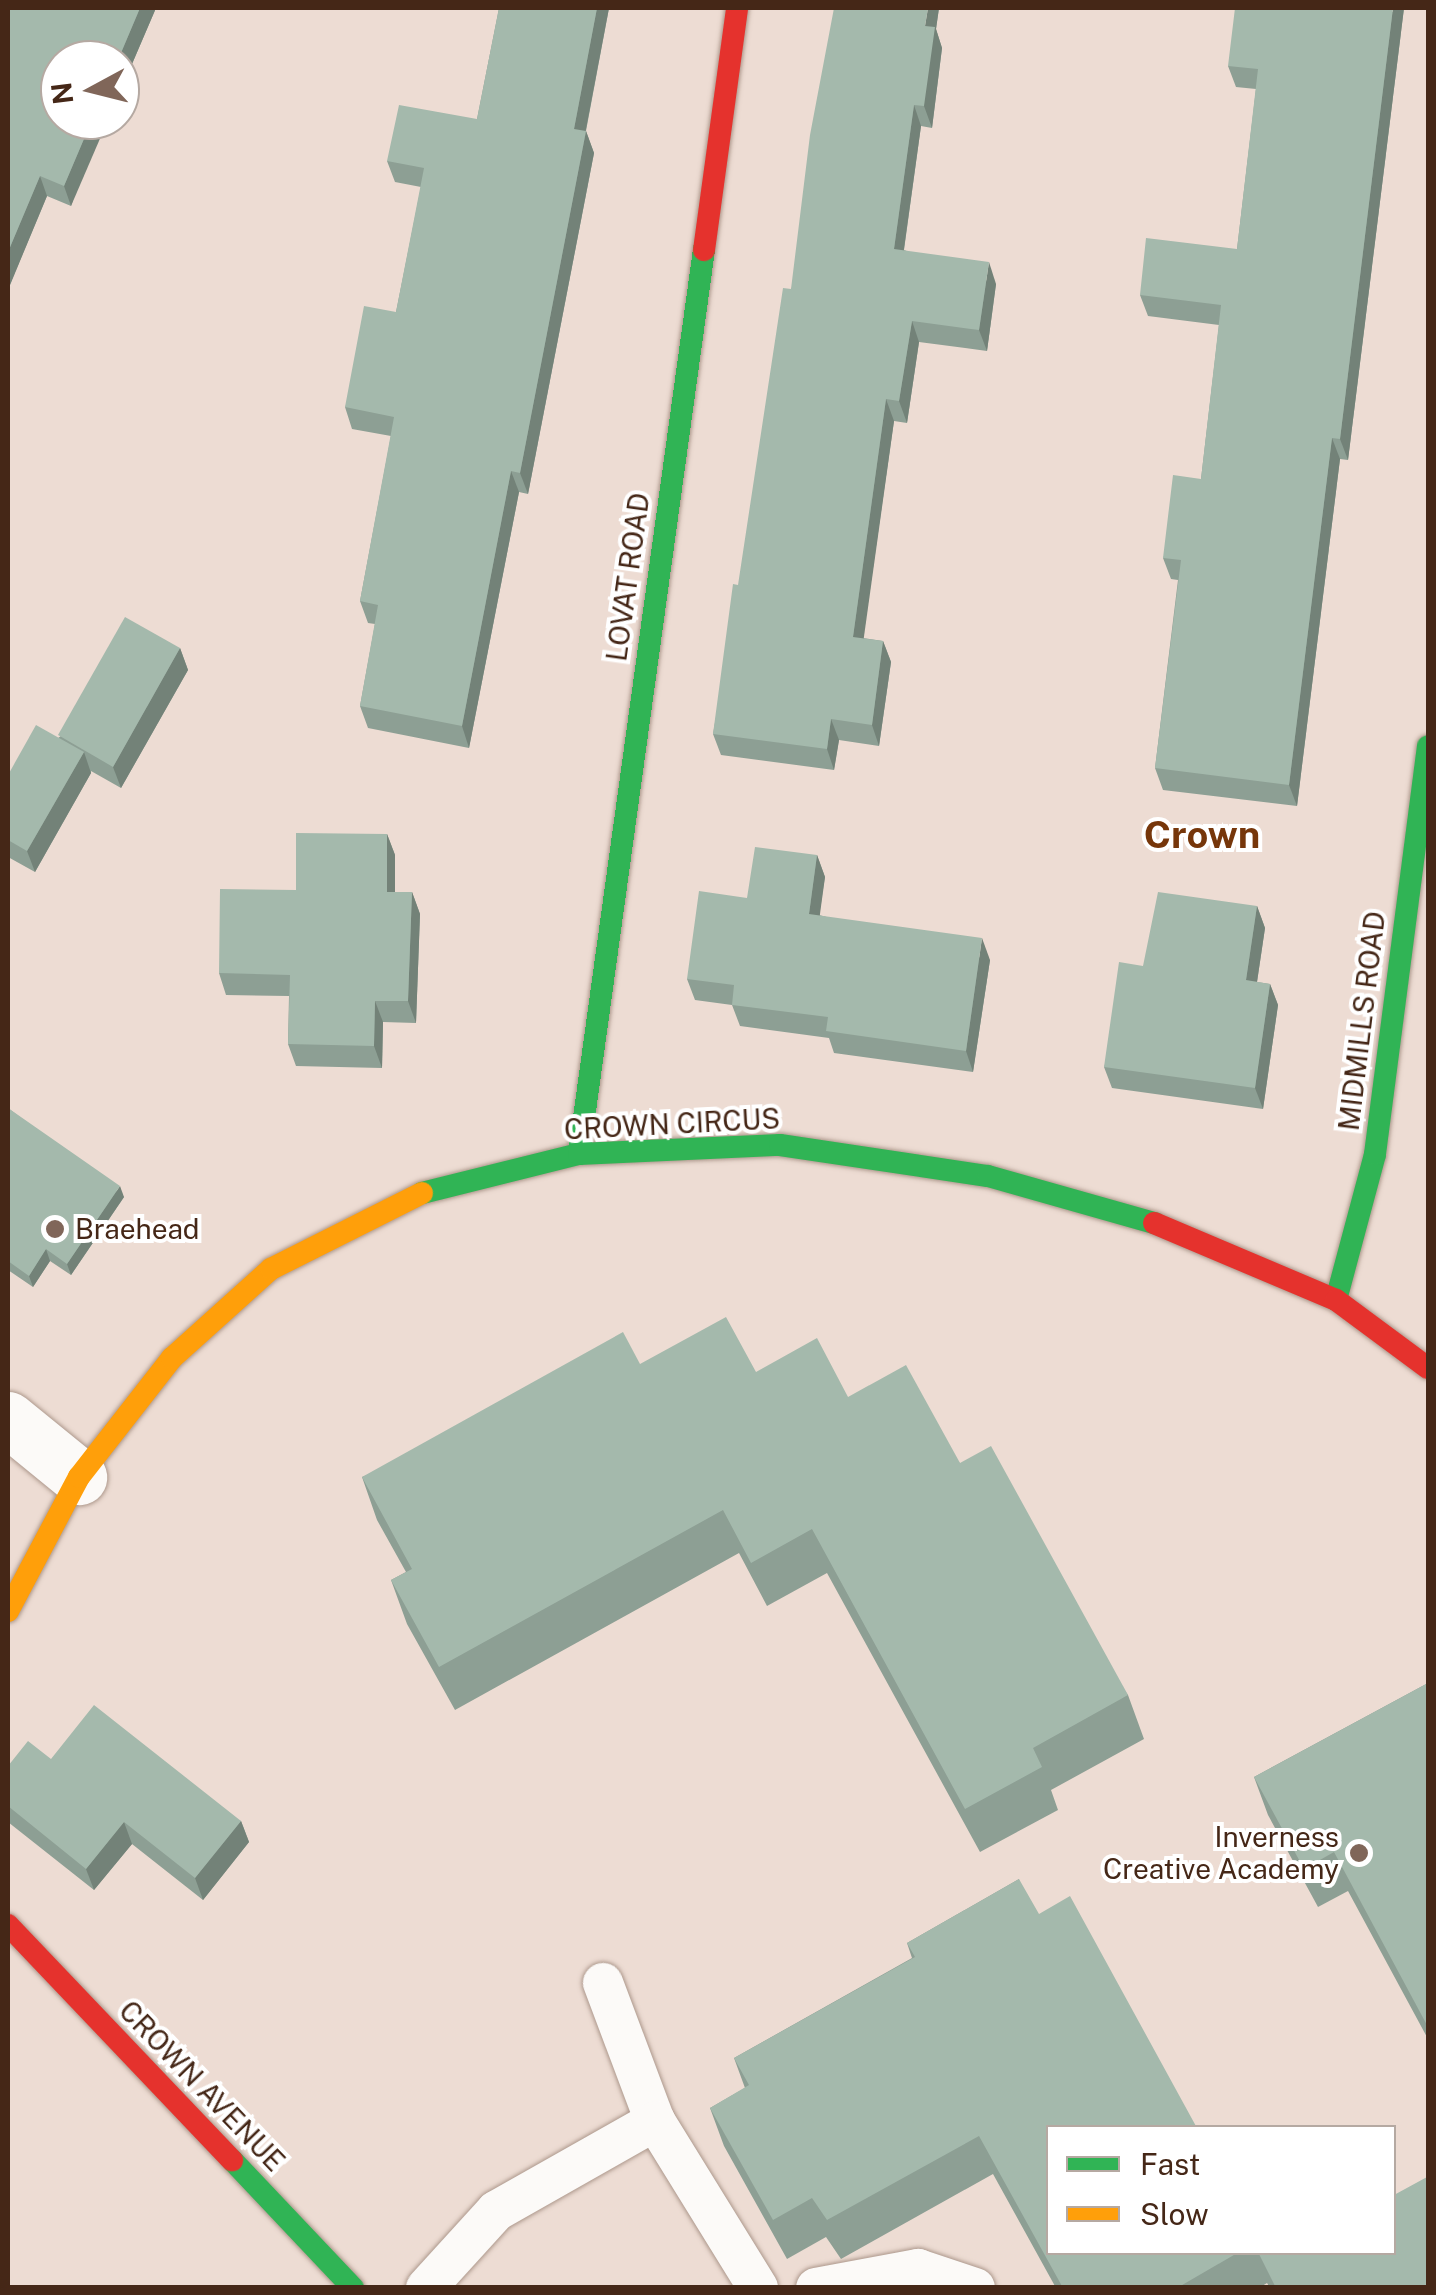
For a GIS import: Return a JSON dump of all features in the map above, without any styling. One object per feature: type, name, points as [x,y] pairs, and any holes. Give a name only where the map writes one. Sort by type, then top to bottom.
[{"type":"street","name":"LOVAT ROAD","points":[[580,1154],[737,8]]},
{"type":"street","name":"MIDMILLS ROAD","points":[[1336,1300],[1376,1154],[1428,746]]},
{"type":"street","name":"CROWN CIRCUS","points":[[8,1611],[80,1477],[172,1358],[271,1268],[405,1196],[580,1154],[780,1145],[988,1176],[1156,1224],[1336,1300],[1428,1368]]},
{"type":"street","points":[[8,1419],[80,1477]]},
{"type":"street","name":"CROWN AVENUE","points":[[8,1925],[353,2288]]},
{"type":"lane","points":[[603,1984],[655,2121],[758,2288]]},
{"type":"lane","points":[[426,2288],[496,2211],[655,2121]]},
{"type":"lane","points":[[816,2288],[918,2269],[976,2288]]},
{"type":"building","points":[[8,8],[140,8],[126,40],[40,40],[40,140],[84,140],[64,186],[40,176],[8,252]]},
{"type":"building","points":[[499,8],[597,8],[574,129],[586,131],[520,473],[511,471],[462,726],[360,706],[378,605],[360,601],[394,417],[345,407],[364,306],[396,312],[424,168],[387,161],[399,105],[477,119]]},
{"type":"building","points":[[834,8],[928,8],[925,26],[935,27],[924,106],[914,105],[894,249],[989,262],[979,330],[912,321],[899,401],[886,399],[853,637],[883,641],[872,725],[831,719],[827,749],[713,734],[733,584],[738,585],[783,288],[791,289],[810,135]]},
{"type":"building","points":[[1235,8],[1393,8],[1340,439],[1332,438],[1289,785],[1155,768],[1181,560],[1163,558],[1173,475],[1201,479],[1221,305],[1140,295],[1146,238],[1237,249],[1258,69],[1228,66]]},
{"type":"building","points":[[125,617],[180,648],[113,767],[58,735]]},
{"type":"building","points":[[36,725],[84,752],[27,851],[8,840],[8,775]]},
{"type":"building","points":[[296,833],[387,834],[387,892],[412,892],[408,1001],[375,1001],[374,1046],[288,1044],[290,975],[219,973],[220,889],[296,890]]},
{"type":"building","points":[[755,847],[817,855],[809,914],[982,938],[966,1051],[826,1031],[828,1017],[732,1005],[734,985],[687,979],[699,891],[747,898]]},
{"type":"building","points":[[1158,892],[1257,906],[1246,980],[1270,984],[1255,1088],[1104,1067],[1119,962],[1143,966]]},
{"type":"building","name":"Braehead","points":[[8,1108],[120,1186],[67,1264],[46,1249],[29,1276],[8,1261]]},
{"type":"building","points":[[726,1317],[756,1372],[817,1338],[848,1397],[906,1365],[960,1463],[991,1446],[1128,1695],[1033,1748],[1042,1767],[965,1809],[812,1529],[751,1563],[723,1510],[439,1667],[391,1580],[412,1569],[362,1477],[623,1332],[640,1364]]},
{"type":"building","name":"Inverness Creative Academy","points":[[1428,1683],[1428,2027],[1334,1852],[1304,1869],[1254,1777]]},
{"type":"building","points":[[94,1705],[241,1821],[195,1878],[124,1822],[86,1869],[8,1806],[8,1766],[28,1741],[51,1759]]},
{"type":"building","points":[[1019,1879],[1039,1914],[1070,1896],[1195,2125],[1046,2125],[1046,2255],[1234,2255],[1177,2288],[1063,2288],[979,2136],[827,2220],[812,2198],[773,2220],[710,2108],[749,2085],[734,2058],[915,1957],[907,1943]]},
{"type":"building","points":[[1428,2171],[1428,2288],[1276,2288],[1260,2255],[1396,2255],[1396,2194],[1427,2177]]},
{"type":"traffic: fast","points":[[579,1154],[704,250]]},
{"type":"traffic: fast","points":[[1336,1300],[1375,1154],[1428,746]]},
{"type":"traffic: fast","points":[[422,1193],[579,1154],[780,1145],[988,1176],[1154,1223]]},
{"type":"traffic: fast","points":[[232,2160],[353,2288]]},
{"type":"traffic: slow","points":[[8,1611],[79,1477],[172,1358],[271,1269],[422,1193]]},
{"type":"traffic: jam","points":[[704,250],[737,8]]},
{"type":"traffic: jam","points":[[1154,1223],[1336,1300],[1428,1368]]},
{"type":"traffic: jam","points":[[8,1925],[232,2160]]},
{"type":"place","name":"Braehead","points":[[55,1229]]},
{"type":"place","name":"Inverness Creative Academy","points":[[1359,1853]]},
{"type":"district","name":"Crown","points":[[1202,835]]}]
